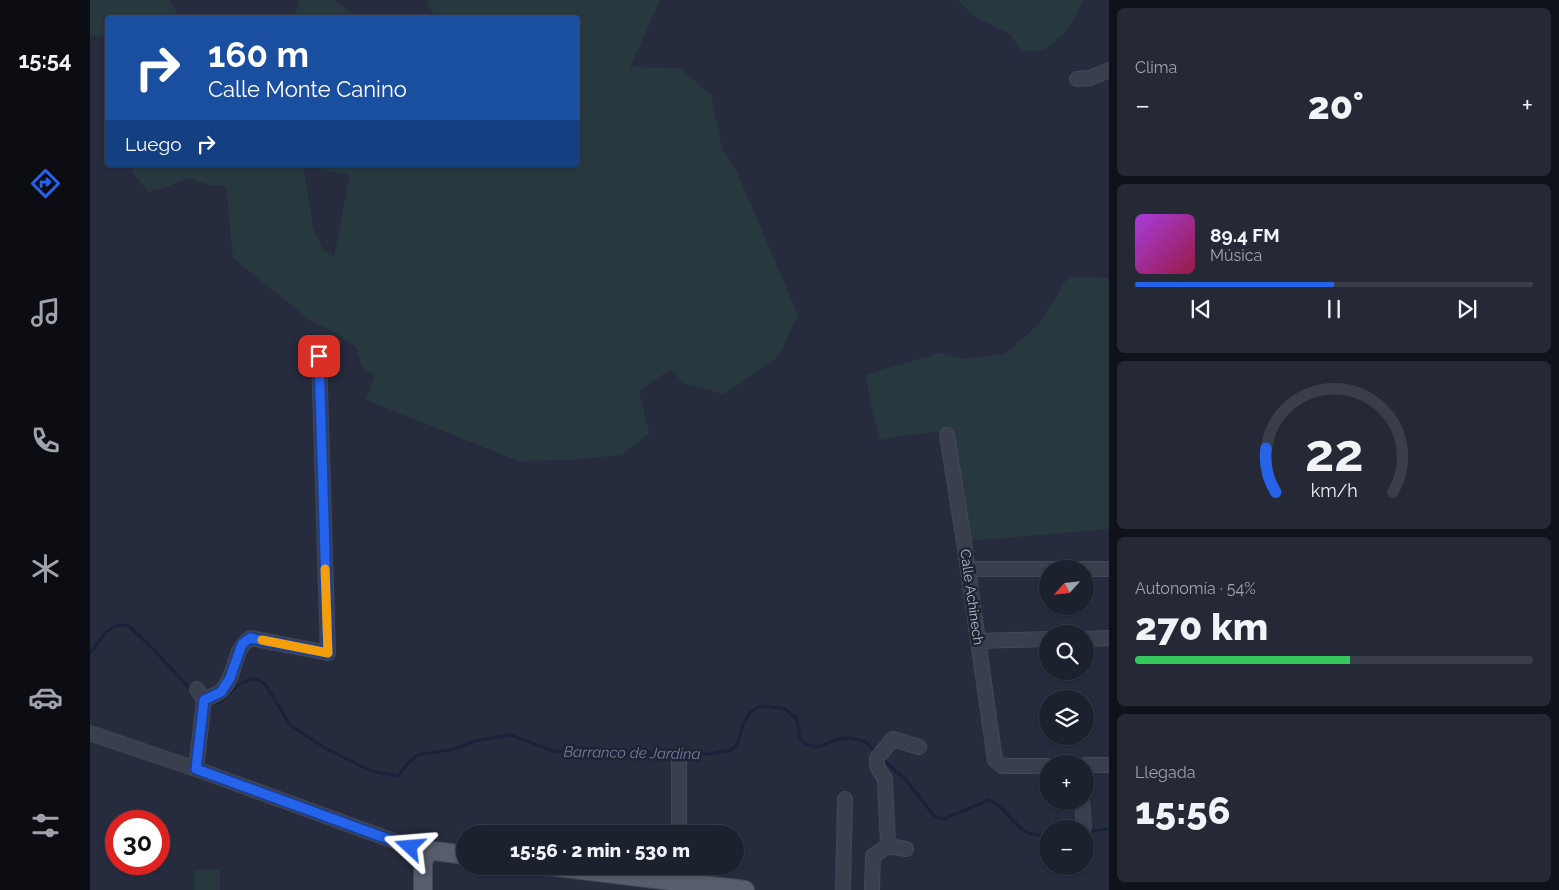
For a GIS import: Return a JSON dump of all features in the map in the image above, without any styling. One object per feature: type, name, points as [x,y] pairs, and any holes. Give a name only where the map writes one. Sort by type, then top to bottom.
[{"type":"main road","points":[[423,890],[423,862],[427,853],[436,851],[456,854]]},
{"type":"main road","points":[[590,875],[632,884],[674,875]]},
{"type":"main road","points":[[683,875],[745,890]]},
{"type":"street","points":[[1077,79],[1090,78],[1109,70]]},
{"type":"street","points":[[196,769],[200,694],[221,692],[230,678],[242,644],[250,638],[328,653],[319,356]]},
{"type":"street","name":"Calle Achinech","points":[[946,435],[979,641],[995,760],[1002,766],[1039,766]]},
{"type":"street","points":[[968,569],[1109,568]]},
{"type":"street","points":[[1094,639],[1109,638]]},
{"type":"street","points":[[979,641],[1039,639]]},
{"type":"street","points":[[90,733],[196,769],[427,853]]},
{"type":"street","points":[[888,846],[885,779],[877,766],[880,755],[893,739],[918,747]]},
{"type":"street","points":[[679,758],[679,825]]},
{"type":"street","points":[[1094,765],[1109,765]]},
{"type":"street","points":[[843,890],[845,799]]},
{"type":"street","points":[[872,890],[873,856],[888,846],[906,848]]},
{"type":"shaded area","points":[[90,0],[169,0],[179,15],[105,15],[105,36],[90,35]]},
{"type":"shaded area","points":[[299,0],[334,0],[354,15],[295,15]]},
{"type":"shaded area","points":[[428,0],[660,0],[630,67],[680,68],[711,95],[722,149],[737,172],[798,315],[779,356],[723,394],[683,383],[671,369],[639,391],[649,433],[622,455],[570,460],[518,461],[366,400],[375,374],[364,371],[356,347],[311,321],[233,258],[226,186],[210,185],[188,178],[149,192],[132,172],[132,167],[303,167],[313,228],[323,250],[334,256],[350,175],[308,167],[580,167],[580,15],[434,15],[427,5]]},
{"type":"shaded area","points":[[958,0],[1084,0],[1067,30],[1045,50],[1021,51],[1010,34],[972,15]]},
{"type":"shaded area","points":[[1068,277],[1109,278],[1109,529],[970,541],[950,430],[879,439],[865,375],[940,353],[963,359],[1005,354],[1040,323]]},
{"type":"shaded area","points":[[194,870],[220,870],[220,890],[194,890]]},
{"type":"waterway","name":"Barranco de Jardina","points":[[90,653],[106,632],[115,626],[128,625],[192,691]]},
{"type":"waterway","name":"Barranco de Jardina","points":[[211,704],[220,702],[238,685],[251,679],[257,679],[265,684],[290,725],[327,749],[371,771],[398,776],[408,763],[418,755],[455,749],[475,741],[510,735],[554,751],[583,755],[659,752],[710,754],[731,750],[737,745],[744,722],[750,712],[758,707],[765,706],[785,709],[797,719],[800,738],[806,744],[818,747],[838,739],[851,738],[866,742],[876,753]]},
{"type":"waterway","name":"Barranco de Jardina","points":[[881,758],[905,779],[935,817],[944,819],[989,800],[997,804],[1023,830],[1030,834],[1039,835]]},
{"type":"waterway","name":"Barranco de Jardina","points":[[1094,831],[1109,829]]},
{"type":"slow traffic","points":[[262,640],[328,653],[325,569]]},
{"type":"route","points":[[319,356],[328,653],[250,638],[242,644],[230,678],[221,692],[204,700],[196,769],[410,847]]}]
